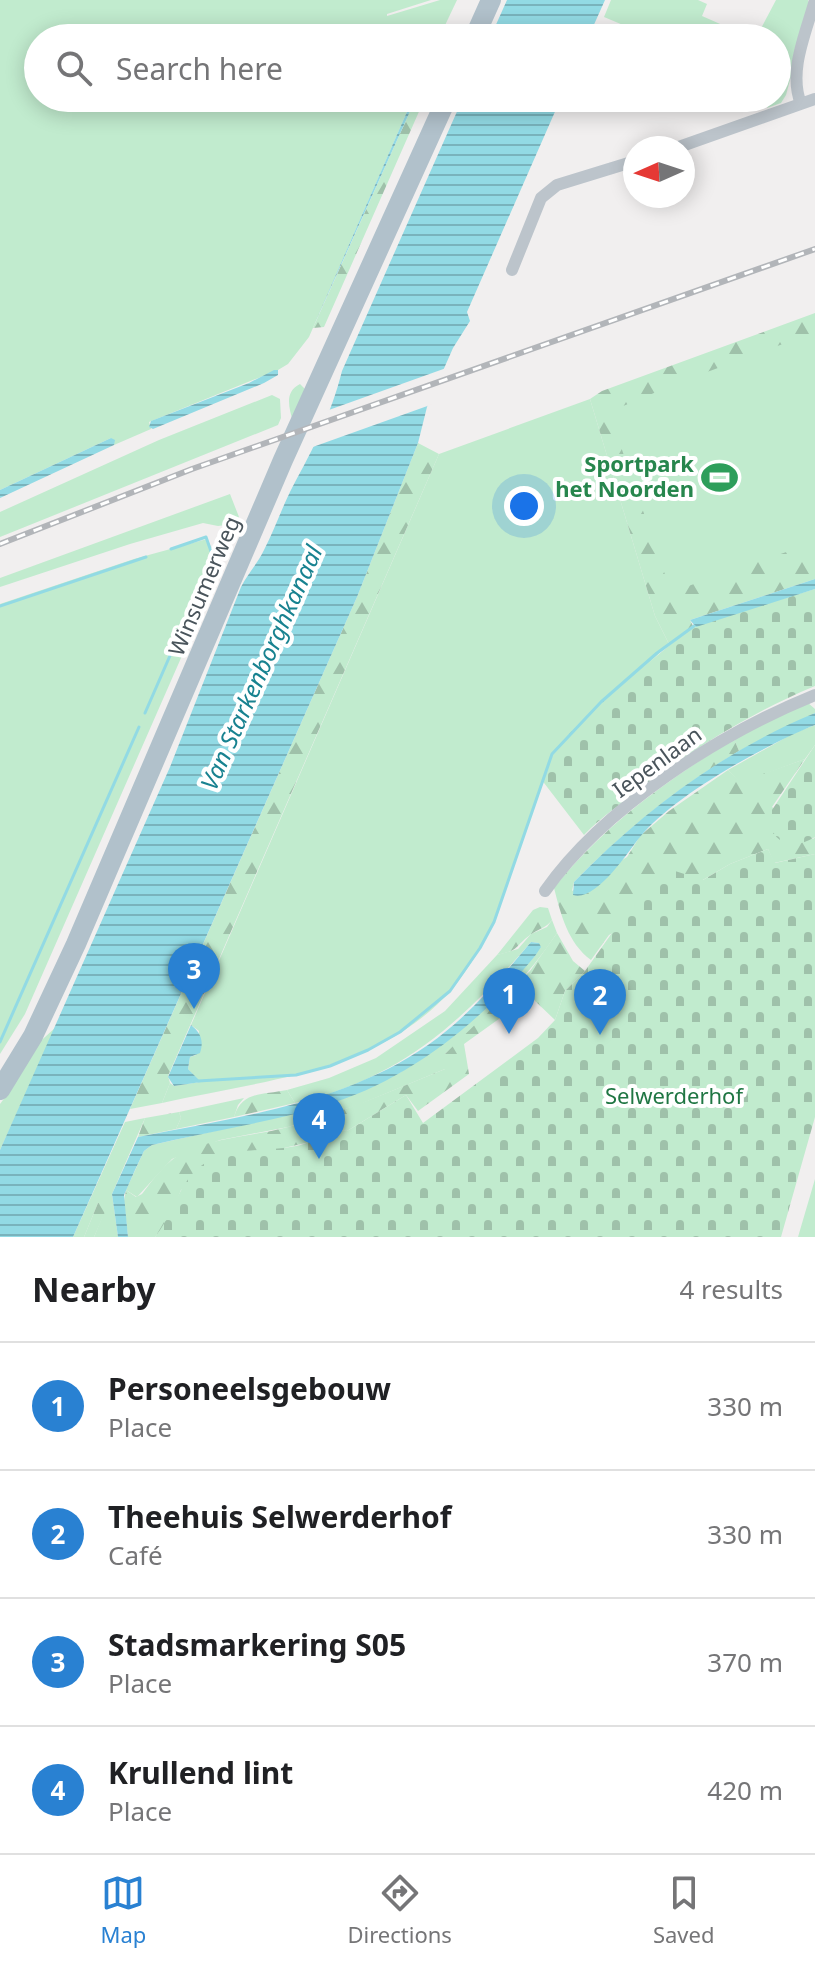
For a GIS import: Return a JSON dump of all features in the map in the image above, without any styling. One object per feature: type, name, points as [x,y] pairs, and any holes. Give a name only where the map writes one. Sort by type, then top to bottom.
[{"type":"main road","points":[[480,24],[491,0]]},
{"type":"main road","name":"Winsumerweg","points":[[0,1090],[33,1036],[70,957],[283,460],[441,112]]},
{"type":"street","points":[[801,104],[795,89],[796,70],[815,0]]},
{"type":"street","points":[[791,108],[815,99]]},
{"type":"street","points":[[695,141],[778,112]]},
{"type":"street","points":[[512,270],[541,198],[557,185],[623,165]]},
{"type":"street","name":"Iepenlaan","points":[[545,891],[560,869],[597,832],[669,776],[758,720],[815,695]]},
{"type":"green space","points":[[0,0],[431,0],[387,16],[440,0],[457,0],[446,24],[24,24],[24,112],[407,112],[309,337],[288,364],[149,422],[151,429],[114,445],[111,438],[0,490]]},
{"type":"green space","points":[[611,0],[698,0],[707,4],[702,16],[720,24],[621,24],[604,17]]},
{"type":"green space","points":[[776,0],[808,0],[810,6],[791,76],[791,24],[763,24]]},
{"type":"green space","points":[[410,112],[419,112],[324,327],[313,328]]},
{"type":"green space","points":[[815,313],[815,332],[609,412],[671,592],[815,542],[815,579],[690,620],[693,626],[669,644],[655,616],[590,399],[602,391]]},
{"type":"green space","name":"Sportpark het Noorden","points":[[815,328],[815,549],[665,599],[603,405]]},
{"type":"green space","points":[[300,384],[307,391],[293,422],[290,396]]},
{"type":"green space","points":[[272,395],[280,399],[281,418],[278,425],[0,537],[0,512],[159,440]]},
{"type":"green space","points":[[590,399],[655,616],[669,644],[552,754],[494,922],[458,981],[423,1017],[390,1039],[355,1056],[317,1069],[162,1103],[170,1083],[174,1086],[200,1082],[188,1069],[190,1057],[196,1055],[199,1031],[191,1025],[439,454]]},
{"type":"green space","points":[[418,443],[439,454],[168,1076],[170,1083],[162,1103],[130,1109],[357,597]]},
{"type":"green space","points":[[230,494],[239,517],[233,524],[218,526],[203,523],[0,587],[0,578]]},
{"type":"green space","points":[[207,539],[219,555],[220,569],[25,1014],[0,1054],[0,604],[134,559]]},
{"type":"green space","points":[[815,589],[815,686],[748,718],[706,743],[598,821],[584,835],[541,779],[552,754],[570,733],[601,702],[693,626]]},
{"type":"green space","points":[[807,702],[815,713],[739,751],[734,739]]},
{"type":"green space","points":[[815,725],[815,745],[805,759],[740,783],[728,770],[792,734]]},
{"type":"green space","points":[[734,739],[739,751],[695,779],[632,828],[574,882],[572,891],[627,857],[640,836],[669,811],[728,770],[740,782],[805,759],[772,807],[813,839],[815,837],[815,854],[774,863],[768,849],[730,864],[609,935],[591,960],[571,937],[554,888],[615,824],[684,771]]},
{"type":"green space","points":[[815,745],[815,837],[798,844],[783,842],[773,831],[770,813]]},
{"type":"green space","name":"Selwerderhof","points":[[768,849],[775,863],[815,854],[815,1117],[781,1237],[155,1237],[185,1184],[208,1161],[235,1152],[296,1146],[327,1133],[347,1131],[406,1095],[423,1123],[538,1038],[555,1020],[565,991],[585,971],[631,906],[652,885],[672,870],[703,880],[730,864]]},
{"type":"green space","points":[[548,908],[550,923],[513,950],[497,955],[533,910]]},
{"type":"green space","points":[[552,920],[557,933],[545,950],[505,997],[445,1054],[445,1069],[358,1105],[288,1127],[220,1140],[172,1159],[137,1197],[126,1190],[144,1151],[152,1145],[326,1106],[401,1072],[503,990],[535,956],[539,943],[531,942],[454,1021],[398,1062],[367,1079],[295,1103],[287,1090],[329,1078],[376,1058],[445,1011],[497,955],[518,949],[531,934],[547,927]]},
{"type":"green space","points":[[557,933],[573,961],[585,971],[565,991],[555,1020],[533,999],[464,1044],[469,1074],[418,1111],[406,1095],[347,1131],[332,1129],[314,1141],[284,1148],[181,1190],[169,1220],[155,1237],[128,1237],[124,1201],[126,1190],[136,1197],[142,1194],[167,1164],[186,1151],[308,1121],[445,1069],[445,1054],[530,971]]},
{"type":"green space","points":[[56,1027],[0,1150],[0,1104],[34,1047]]},
{"type":"green space","points":[[287,1090],[295,1103],[234,1117],[248,1098]]},
{"type":"green space","points":[[244,1098],[234,1117],[176,1129],[181,1118],[179,1112]]},
{"type":"green space","points":[[179,1112],[181,1118],[176,1129],[138,1137],[145,1118]]},
{"type":"green space","points":[[145,1118],[112,1194],[118,1237],[94,1237],[108,1203],[98,1203],[84,1237],[73,1237],[125,1122]]},
{"type":"green space","points":[[815,1179],[815,1237],[798,1237]]},
{"type":"green space","points":[[98,1203],[109,1203],[94,1237],[84,1237]]},
{"type":"water","points":[[507,0],[605,0],[594,24],[496,24]]},
{"type":"water","points":[[407,112],[410,112],[314,325]]},
{"type":"water","name":"Van Starkenborghkanaal","points":[[457,112],[555,112],[467,312],[470,321],[453,348],[427,407],[418,443],[357,597],[73,1237],[0,1237],[0,1150],[170,767],[241,587],[262,555],[321,430],[342,371]]},
{"type":"water","points":[[278,370],[278,375],[264,383],[153,429],[149,427],[151,421],[249,383]]},
{"type":"water","points":[[111,438],[115,440],[114,445],[0,498],[0,490]]},
{"type":"water","points":[[815,579],[815,589],[696,627],[690,620]]},
{"type":"water","points":[[815,713],[815,725],[746,758],[674,805],[640,837],[601,884],[582,895],[573,895],[574,882],[656,807],[748,745]]},
{"type":"water","points":[[531,942],[539,943],[541,947],[491,1004],[440,1047],[384,1081],[354,1095],[305,1111],[152,1145],[144,1151],[124,1195],[128,1237],[118,1237],[112,1194],[138,1137],[288,1106],[325,1095],[395,1065],[457,1022]]},
{"type":"water","points":[[191,1025],[199,1034],[202,1045],[200,1053],[190,1057],[188,1069],[201,1082],[174,1086],[168,1077]]},
{"type":"pier","points":[[449,367],[433,404],[310,448],[326,411]]},
{"type":"waterway","points":[[145,713],[213,557],[206,537],[171,549]]},
{"type":"waterway","points":[[0,606],[146,557]]},
{"type":"waterway","points":[[198,1081],[296,1075],[330,1066],[400,1032],[450,991],[494,922],[552,754],[601,702],[657,653],[694,626]]},
{"type":"waterway","points":[[0,1042],[139,727]]},
{"type":"railway","points":[[0,544],[192,469],[815,249]]},
{"type":"place","name":"Sportpark het Noorden","points":[[720,477]]},
{"type":"place","name":"Stadsmarkering S05","points":[[194,1009]]},
{"type":"place","name":"Personeelsgebouw","points":[[509,1034]]},
{"type":"place","name":"Theehuis Selwerderhof","points":[[600,1035]]},
{"type":"place","name":"Krullend lint","points":[[319,1159]]}]
